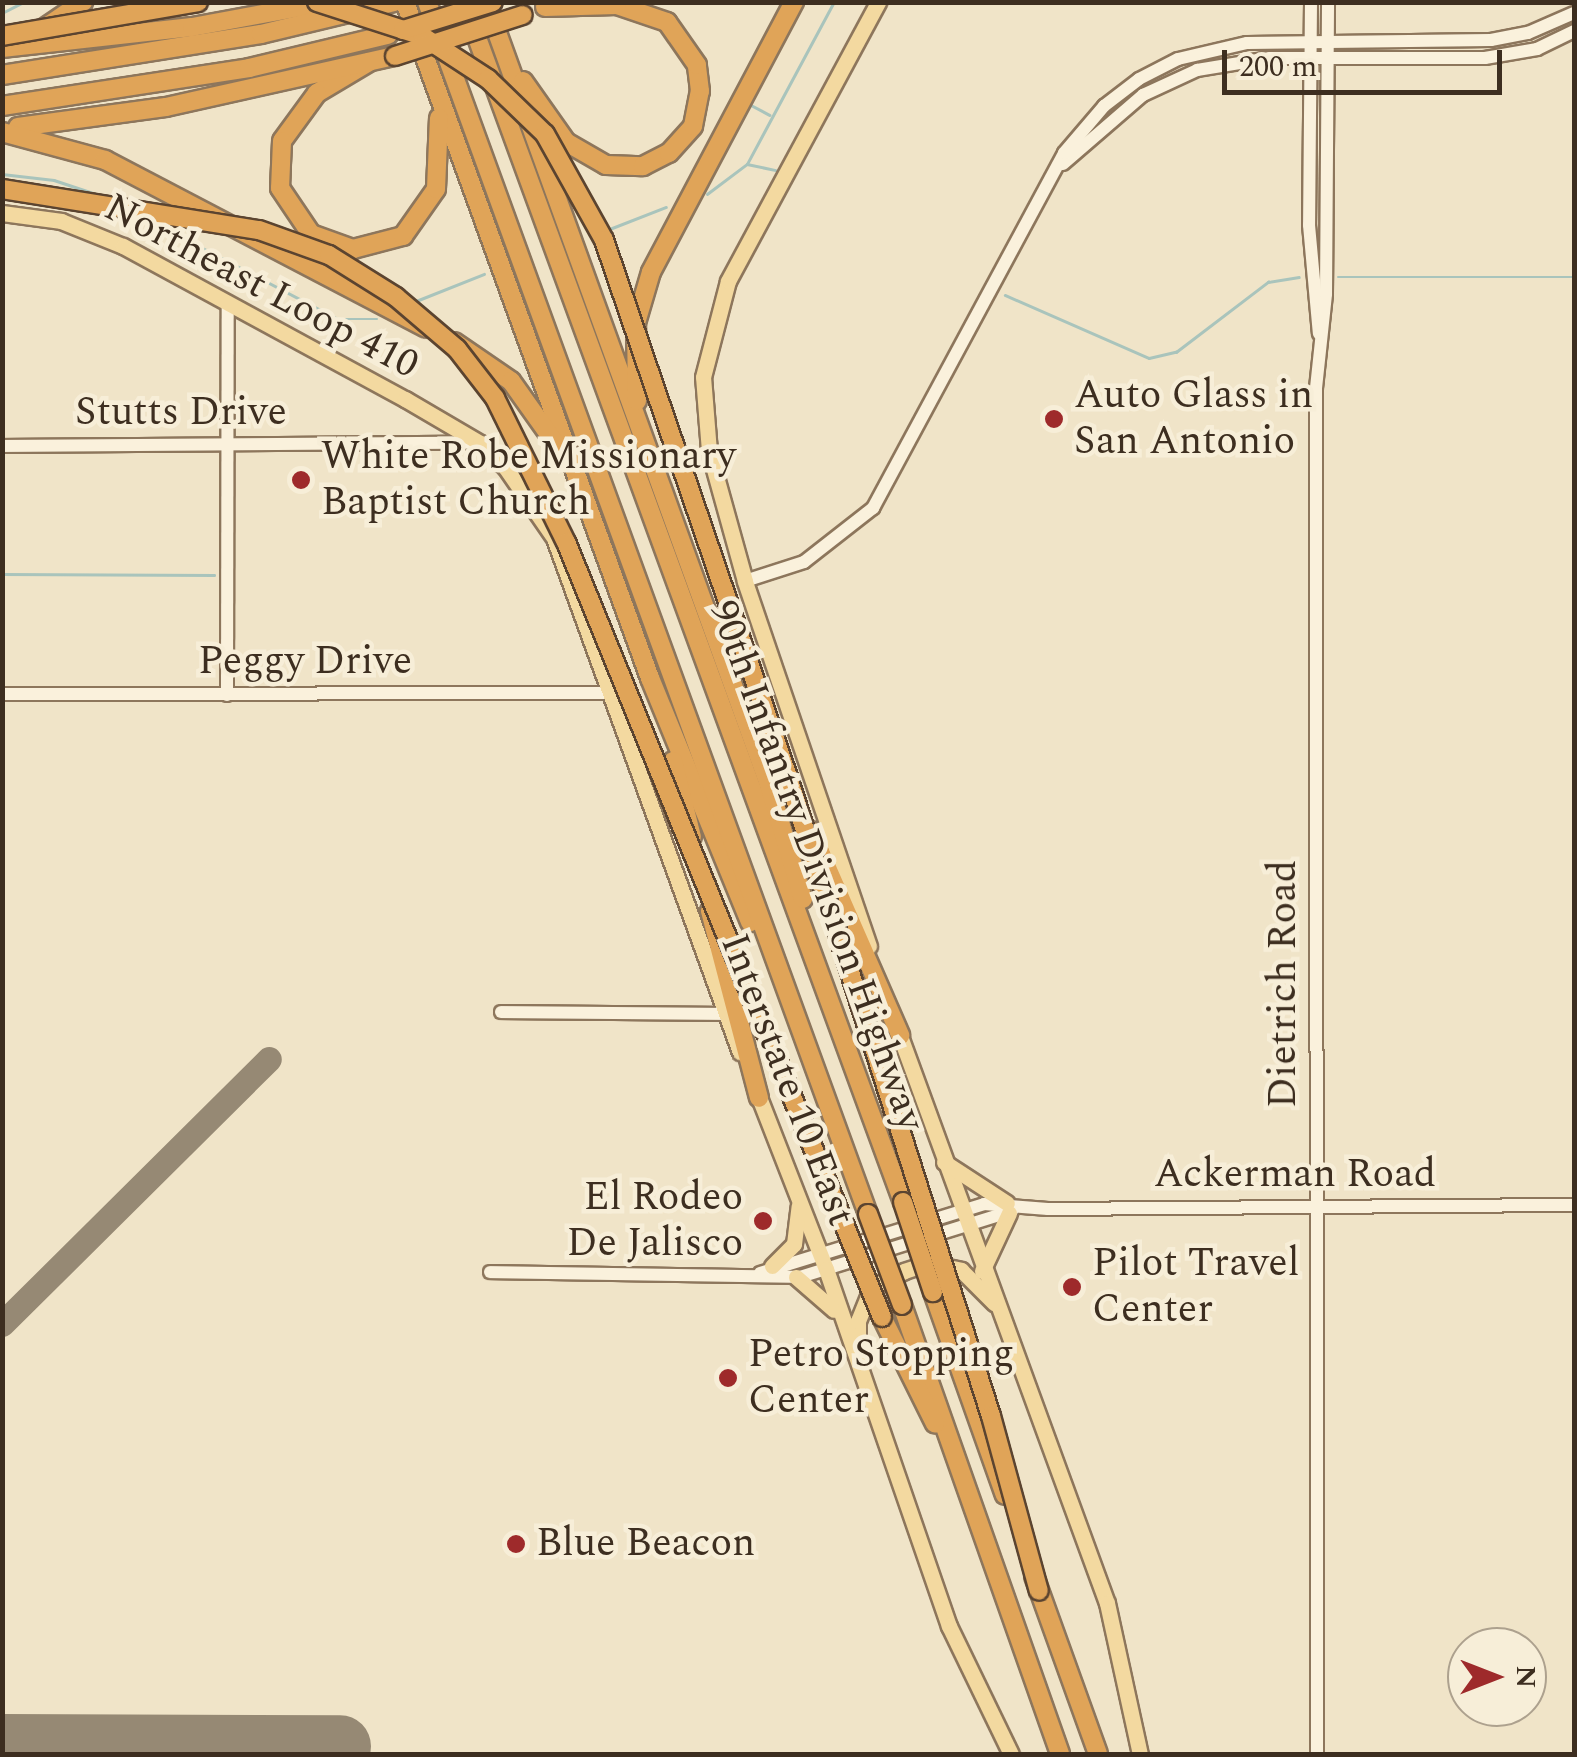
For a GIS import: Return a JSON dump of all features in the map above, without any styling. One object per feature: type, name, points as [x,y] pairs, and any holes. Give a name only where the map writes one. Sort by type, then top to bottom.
[{"type":"highway","points":[[2,47],[56,24],[83,2]]},
{"type":"highway","points":[[2,36],[198,2]]},
{"type":"highway","points":[[317,2],[422,36],[488,80],[545,134],[604,240],[788,776],[991,1416],[1039,1590]]},
{"type":"highway","points":[[2,47],[192,27],[327,2]]},
{"type":"highway","points":[[405,2],[650,678],[823,1093]]},
{"type":"highway","name":"90th Infantry Division Highway","points":[[464,2],[903,1202],[1099,1754]]},
{"type":"highway","points":[[2,106],[249,68],[388,34],[490,2],[768,782],[864,1095]]},
{"type":"highway","points":[[644,436],[636,323],[651,272],[794,2]]},
{"type":"highway","points":[[2,130],[166,107],[395,56],[552,5],[590,4],[645,11],[683,36],[700,90],[684,140],[643,166],[587,158],[541,111],[504,50]]},
{"type":"highway","points":[[2,75],[186,48],[385,5]]},
{"type":"highway","name":"90th Infantry Division Highway","points":[[428,5],[902,1305],[1060,1754]]},
{"type":"highway","points":[[370,62],[317,93],[289,127],[278,156],[280,188],[300,224],[324,242],[353,249],[403,236],[436,189],[443,132],[428,64]]},
{"type":"highway","points":[[2,130],[105,160],[464,348],[511,381],[552,433],[602,542]]},
{"type":"highway","points":[[2,188],[260,230],[328,255],[396,297],[457,350],[495,398],[566,542],[882,1317],[959,1468]]},
{"type":"highway","points":[[712,624],[742,678],[900,1035]]},
{"type":"highway","points":[[650,678],[759,1098]]},
{"type":"main road","points":[[878,2],[728,282],[711,338],[703,417],[745,581],[962,1215],[982,1271],[1004,1313],[1107,1603],[1140,1754]]},
{"type":"main road","name":"Northeast Loop 410","points":[[2,213],[61,221],[110,240],[480,444]]},
{"type":"main road","name":"Interstate 10 East","points":[[480,444],[529,497],[554,538],[725,1014],[823,1262],[948,1626],[1012,1754]]},
{"type":"main road","points":[[944,1161],[1011,1208],[982,1271]]},
{"type":"main road","points":[[766,1270],[794,1244],[798,1202]]},
{"type":"main road","points":[[858,1366],[858,1321],[871,1288],[904,1271],[929,1263],[961,1270],[1004,1313]]},
{"type":"main road","points":[[796,1277],[820,1292],[845,1327]]},
{"type":"street","name":"Dietrich Road","points":[[1310,2],[1309,225],[1319,334],[1316,1754]]},
{"type":"street","name":"Dietrich Road","points":[[1319,334],[1326,294],[1328,2]]},
{"type":"street","points":[[1063,164],[1064,153],[1104,106],[1168,64],[1247,43],[1513,38],[1574,13]]},
{"type":"street","points":[[745,581],[781,572],[825,550],[873,508],[1063,164],[1122,110],[1166,83],[1225,64],[1510,56],[1574,31]]},
{"type":"street","points":[[227,695],[228,307]]},
{"type":"street","name":"Stutts Drive","points":[[2,446],[480,444]]},
{"type":"street","name":"Peggy Drive","points":[[2,694],[608,693]]},
{"type":"street","points":[[501,1012],[725,1014]]},
{"type":"street","name":"Ackerman Road","points":[[766,1270],[796,1277],[823,1262],[962,1215],[1011,1208],[1574,1205]]},
{"type":"street","name":"Ackerman Road","points":[[490,1272],[766,1270],[823,1262]]},
{"type":"waterway","points":[[2,13],[24,2]]},
{"type":"waterway","points":[[707,194],[747,164],[834,2]]},
{"type":"waterway","points":[[751,105],[770,115]]},
{"type":"waterway","points":[[747,164],[775,170]]},
{"type":"waterway","points":[[2,174],[54,180],[102,196]]},
{"type":"waterway","points":[[607,230],[666,207]]},
{"type":"waterway","points":[[153,222],[338,319],[377,319]]},
{"type":"waterway","points":[[416,301],[484,274]]},
{"type":"waterway","points":[[1005,295],[1149,358],[1176,352],[1268,282],[1299,277]]},
{"type":"waterway","points":[[1338,277],[1574,277]]},
{"type":"waterway","points":[[2,574],[214,575]]},
{"type":"taxiway","points":[[2,1324],[269,1059]]},
{"type":"runway","points":[[2,1745],[340,1746]]},
{"type":"place","name":"Auto Glass in San Antonio","points":[[1054,419]]},
{"type":"place","name":"White Robe Missionary Baptist Church","points":[[301,480]]},
{"type":"place","name":"El Rodeo De Jalisco","points":[[763,1221]]},
{"type":"place","name":"Pilot Travel Center","points":[[1072,1287]]},
{"type":"place","name":"Petro Stopping Center","points":[[728,1378]]},
{"type":"place","name":"Blue Beacon","points":[[516,1544]]}]
